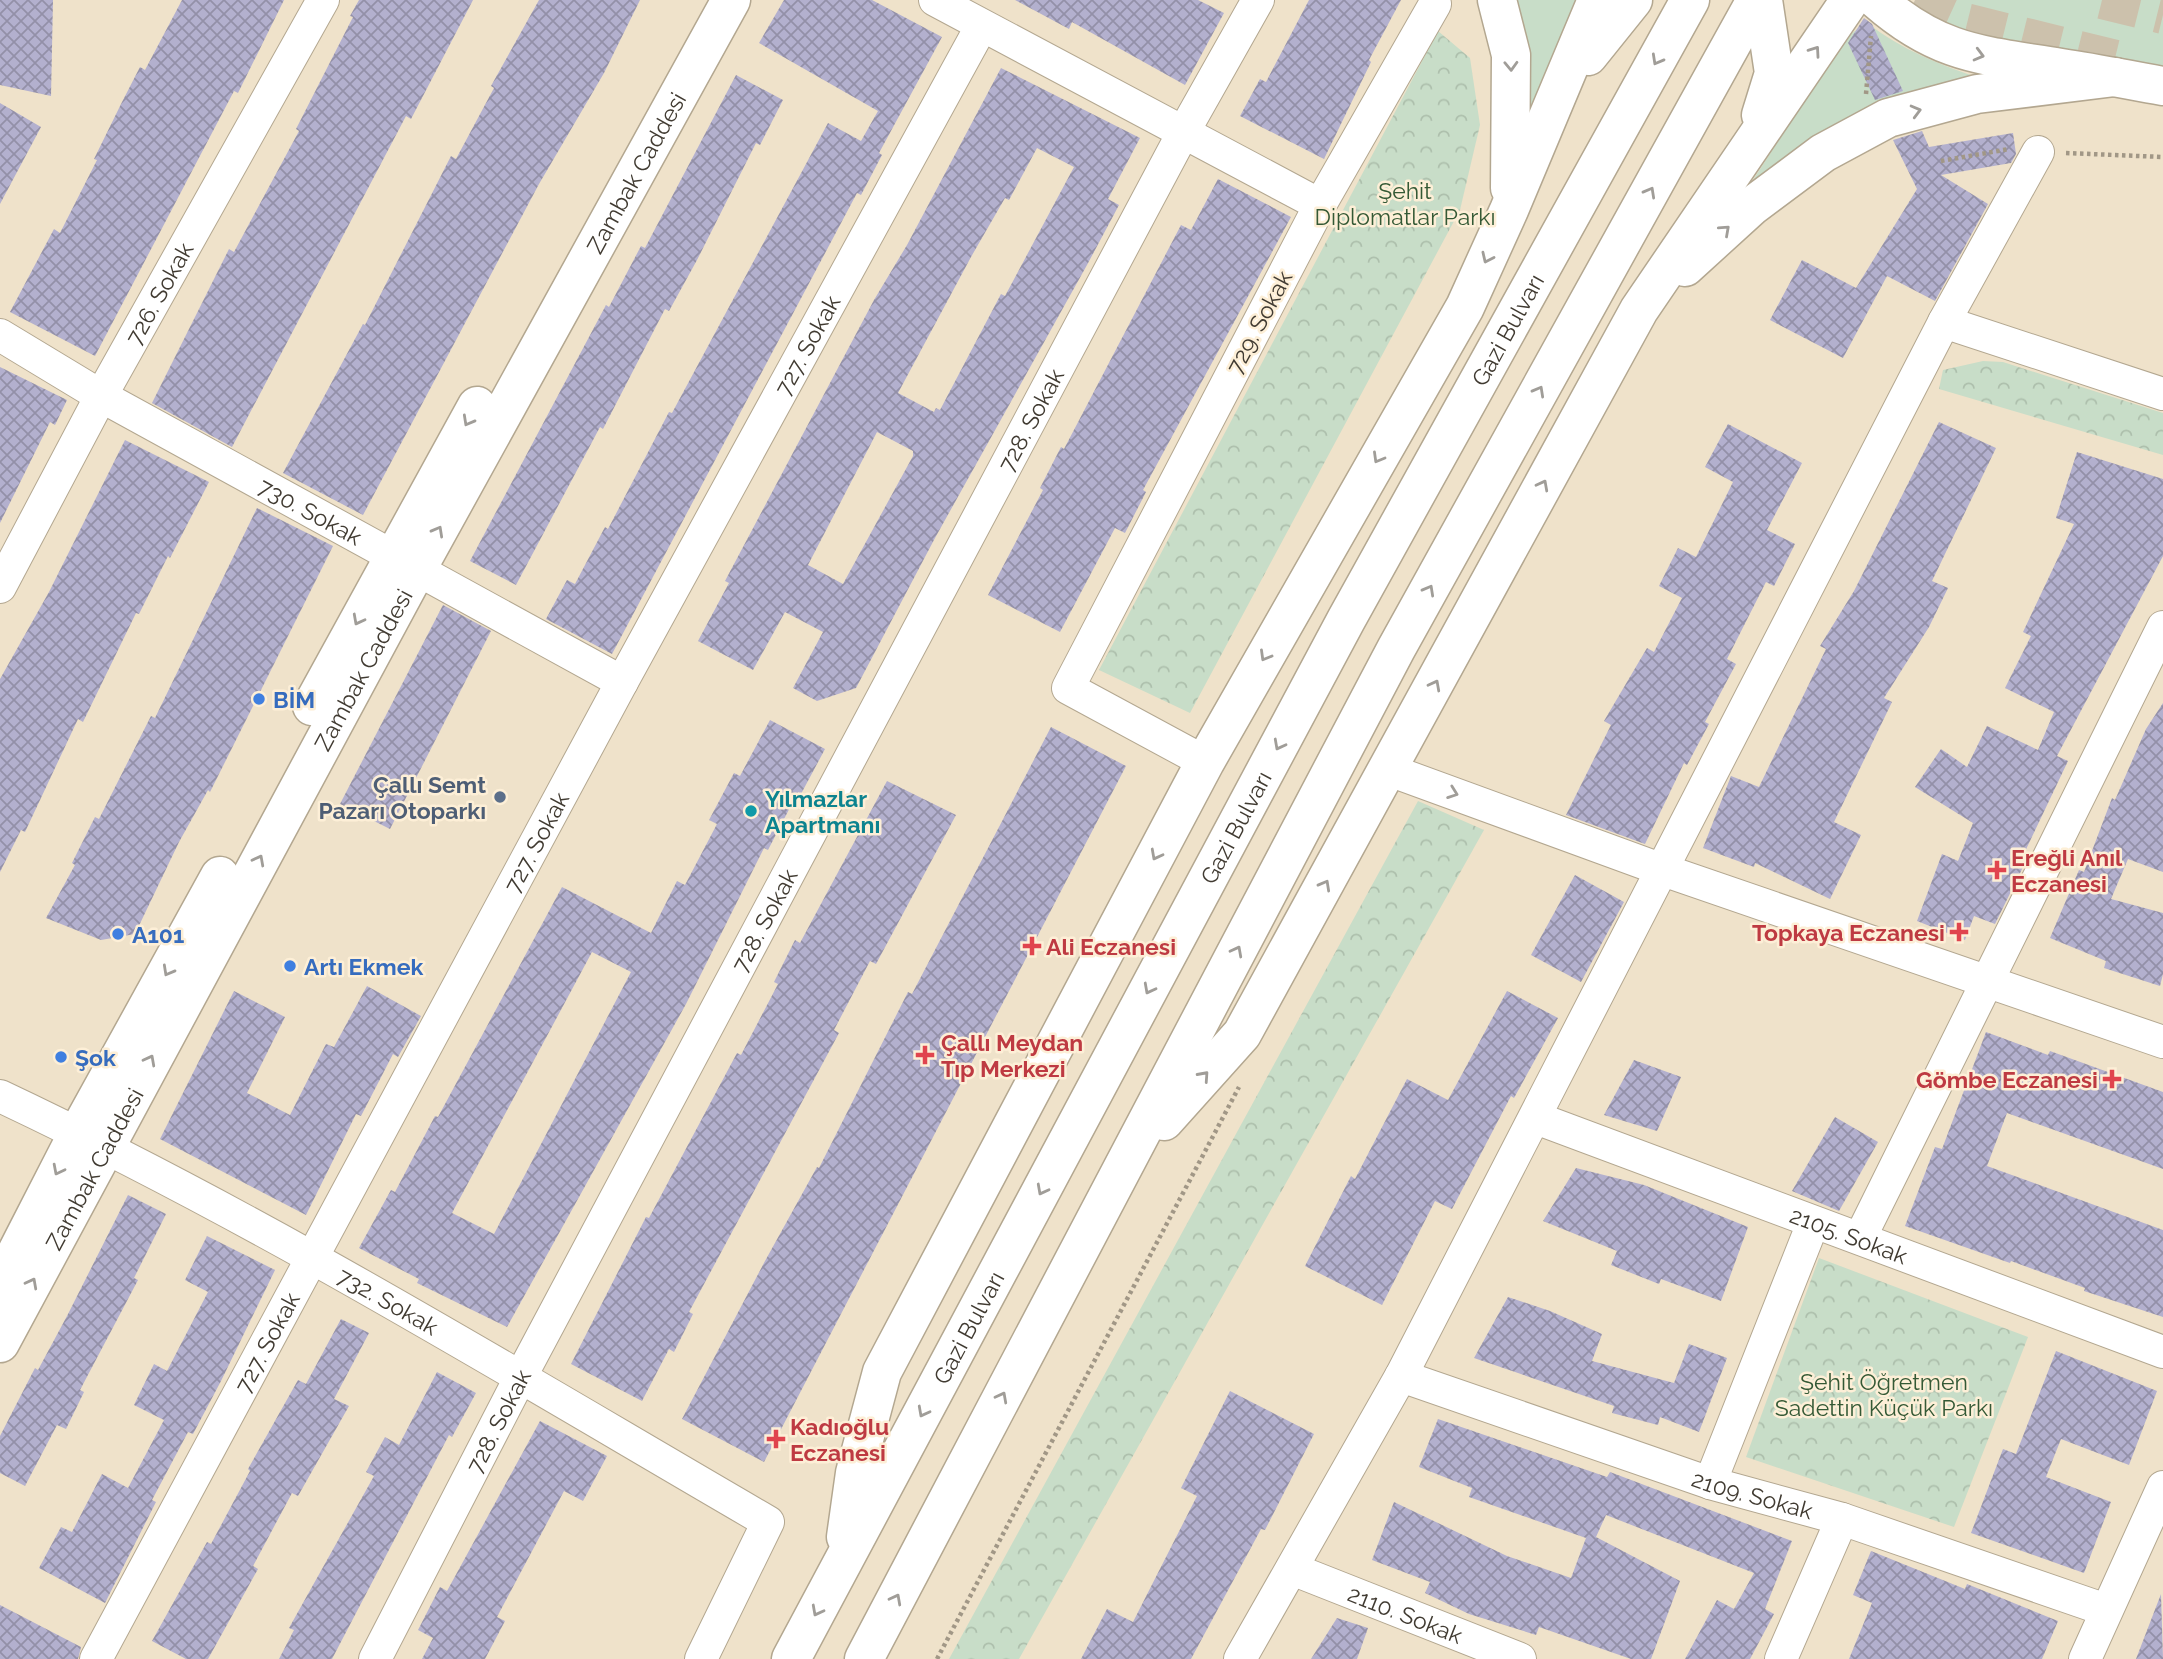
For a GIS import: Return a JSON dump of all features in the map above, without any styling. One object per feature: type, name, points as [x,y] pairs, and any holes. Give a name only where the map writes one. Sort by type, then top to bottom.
[{"type":"main road","name":"Zambak Caddesi","points":[[0,1285],[91,1139],[708,0]]},
{"type":"main road","name":"Zambak Caddesi","points":[[405,561],[731,0]]},
{"type":"main road","points":[[1497,0],[1511,55],[1509,210]]},
{"type":"main road","points":[[842,1564],[855,1474],[882,1372],[1205,762],[1465,307],[1554,106],[1597,0]]},
{"type":"main road","points":[[1554,106],[1605,31],[1633,0]]},
{"type":"main road","name":"Gazi Bulvarı","points":[[791,1659],[1346,620],[1690,0]]},
{"type":"main road","points":[[864,1659],[1396,649],[1756,0]]},
{"type":"main road","points":[[1755,137],[1774,73],[1763,0]]},
{"type":"main road","points":[[1125,1163],[1242,1034],[1639,310],[1850,0]]},
{"type":"main road","points":[[1885,7],[1902,23],[1950,47],[1983,57],[2163,86]]},
{"type":"main road","points":[[1639,310],[1752,206],[1824,153],[1888,118],[1978,94],[2115,77]]},
{"type":"main road","name":"Zambak Caddesi","points":[[0,1343],[91,1139]]},
{"type":"street","name":"726. Sokak","points":[[0,587],[101,396],[323,0]]},
{"type":"street","points":[[935,0],[981,27],[1320,205],[1435,4]]},
{"type":"street","name":"728. Sokak","points":[[375,1659],[520,1378],[1183,133],[1258,0]]},
{"type":"street","name":"727. Sokak","points":[[96,1659],[622,682],[981,27]]},
{"type":"street","points":[[1240,1659],[1401,1376],[1944,322],[2038,152]]},
{"type":"street","name":"729. Sokak","points":[[1205,762],[1068,688],[1320,205]]},
{"type":"street","points":[[1944,322],[2163,394]]},
{"type":"street","name":"730. Sokak","points":[[0,335],[101,396],[622,682]]},
{"type":"street","points":[[1860,1238],[2163,627]]},
{"type":"street","points":[[1389,770],[1660,869],[2163,1042]]},
{"type":"street","name":"732. Sokak","points":[[0,1096],[91,1139],[312,1257],[768,1522],[701,1659]]},
{"type":"street","name":"2105. Sokak","points":[[1536,1118],[2163,1352]]},
{"type":"street","points":[[1710,1483],[1813,1223]]},
{"type":"street","name":"2109. Sokak","points":[[1401,1376],[1710,1483],[1842,1519],[2106,1610]]},
{"type":"street","points":[[2085,1659],[2163,1487]]},
{"type":"street","points":[[1781,1659],[1842,1519]]},
{"type":"street","name":"2110. Sokak","points":[[1292,1569],[1520,1659]]},
{"type":"path","points":[[1867,130],[1864,110],[1871,36],[1885,7]]},
{"type":"path","points":[[1941,161],[2016,148],[2038,152],[2163,157]]},
{"type":"path","points":[[937,1659],[1242,1083]]},
{"type":"green space","points":[[1509,0],[1582,0],[1530,112],[1526,57]]},
{"type":"green space","points":[[1916,0],[2163,0],[2163,76],[1941,27],[1910,8]]},
{"type":"green space","points":[[1866,22],[1893,41],[1922,56],[1983,79],[1751,183],[1845,39]]},
{"type":"green space","name":"Şehit Diplomatlar Parkı","points":[[1438,31],[1470,58],[1480,125],[1460,210],[1190,713],[1099,670]]},
{"type":"green space","points":[[1983,361],[2003,362],[2163,413],[2163,455],[1939,389],[1943,370]]},
{"type":"green space","points":[[1418,801],[1484,830],[1019,1659],[949,1659]]},
{"type":"green space","name":"Şehit Öğretmen Sadettin Küçük Parkı","points":[[1819,1258],[2028,1337],[1954,1527],[1746,1457]]},
{"type":"building","points":[[0,0],[53,0],[51,96],[0,85]]},
{"type":"building","points":[[182,0],[284,0],[238,93],[234,91],[95,356],[10,312],[54,229],[60,233],[140,67],[145,70]]},
{"type":"building","points":[[359,0],[473,0],[411,119],[406,116],[232,447],[152,403],[229,249],[234,252],[299,131],[296,129]]},
{"type":"building","points":[[539,0],[640,0],[604,73],[539,184],[363,515],[283,473],[363,324],[365,325],[451,156],[456,159],[494,88],[491,86]]},
{"type":"building","points":[[784,0],[872,0],[942,37],[879,153],[882,155],[861,195],[857,193],[612,654],[546,619],[567,580],[575,584],[605,527],[608,529],[669,412],[672,413],[828,123],[861,141],[878,111],[759,43]]},
{"type":"building","points":[[1015,0],[1198,0],[1224,13],[1185,85],[1072,22],[1069,29]]},
{"type":"building","points":[[1309,0],[1401,0],[1369,60],[1371,62],[1324,159],[1240,116],[1260,79],[1266,82]]},
{"type":"building","points":[[1864,18],[1872,24],[1903,91],[1875,100],[1848,43]]},
{"type":"building","points":[[1001,68],[1140,138],[1108,199],[1119,205],[935,538],[856,688],[817,701],[793,688],[823,632],[785,612],[753,670],[698,641],[729,583],[725,581],[874,300],[907,245]],"holes":[[[1037,148],[1074,167],[1005,296],[1001,294],[940,410],[936,408],[934,412],[898,393],[971,257],[1005,198],[1009,200]],[[877,432],[913,451],[913,456],[843,584],[808,565]]]},
{"type":"building","points":[[736,75],[783,100],[760,145],[756,143],[697,260],[669,311],[665,309],[603,429],[600,427],[516,585],[470,561],[606,305],[609,307],[641,246],[645,248]]},
{"type":"building","points":[[0,103],[41,127],[0,204]]},
{"type":"building","points":[[1922,131],[1929,147],[2013,133],[2016,154],[2011,163],[1941,175],[1988,204],[1935,301],[1887,276],[1843,358],[1770,320],[1802,260],[1856,288],[1917,189],[1893,140]]},
{"type":"building","points":[[1218,179],[1291,217],[1143,490],[1146,492],[1125,533],[1115,528],[1060,632],[988,595],[1043,490],[1040,488],[1061,447],[1064,449],[1181,225],[1191,230]]},
{"type":"building","points":[[0,367],[67,400],[55,425],[50,422],[0,523]]},
{"type":"building","points":[[1939,422],[1996,448],[1932,581],[1948,588],[1929,627],[1884,698],[1892,702],[1834,822],[1861,835],[1830,899],[1755,863],[1754,867],[1703,848],[1731,776],[1759,787],[1826,649],[1820,646],[1854,591]]},
{"type":"building","points":[[1728,424],[1802,463],[1767,530],[1795,544],[1774,586],[1766,582],[1727,659],[1736,664],[1705,722],[1709,724],[1687,765],[1684,763],[1645,844],[1566,815],[1611,725],[1604,721],[1647,648],[1654,652],[1682,598],[1659,586],[1678,548],[1696,557],[1733,482],[1705,467]]},
{"type":"building","points":[[125,440],[209,482],[139,614],[136,613],[83,722],[78,719],[25,832],[21,830],[0,872],[0,679],[49,592]]},
{"type":"building","points":[[2077,452],[2163,479],[2163,556],[2057,756],[2068,761],[2020,862],[2025,863],[1995,924],[1974,916],[1965,940],[1917,921],[1942,854],[1958,861],[1973,823],[1915,787],[1941,749],[1967,767],[1987,726],[2038,750],[2054,712],[2005,688],[2031,636],[2023,632],[2074,524],[2056,518]]},
{"type":"building","points":[[257,508],[333,546],[210,792],[208,790],[179,842],[135,934],[101,940],[46,918],[75,865],[72,863],[95,817],[99,819],[151,716],[155,718]]},
{"type":"building","points":[[443,605],[491,631],[390,829],[340,804]]},
{"type":"building","points":[[2163,703],[2163,872],[2128,859],[2111,899],[2163,913],[2163,974],[2160,986],[2104,968],[2106,961],[2050,938],[2079,870],[2084,872],[2112,798],[2115,800],[2146,729]]},
{"type":"building","points":[[770,720],[825,749],[801,794],[798,792],[768,850],[764,848],[686,1004],[507,1327],[417,1283],[419,1279],[359,1248],[391,1190],[395,1192],[435,1116],[438,1117],[562,887],[651,933],[677,881],[685,885],[717,824],[709,820],[734,773],[740,776]],"holes":[[[592,952],[631,972],[494,1234],[452,1213]]]},
{"type":"building","points":[[1051,727],[1126,766],[764,1462],[682,1419],[765,1261],[817,1167],[819,1168],[908,992],[912,994]]},
{"type":"building","points":[[887,781],[956,815],[876,964],[870,961],[834,1030],[839,1033],[689,1312],[693,1314],[674,1352],[669,1349],[642,1401],[571,1364],[646,1217],[649,1218],[737,1053],[741,1055],[778,984],[774,982],[795,940],[800,943]]},
{"type":"building","points":[[1575,875],[1624,902],[1581,982],[1531,955]]},
{"type":"building","points":[[367,986],[421,1016],[398,1057],[393,1054],[361,1116],[356,1114],[306,1215],[160,1139],[234,991],[285,1017],[247,1093],[290,1115],[326,1044],[334,1047]]},
{"type":"building","points":[[1507,991],[1558,1018],[1514,1098],[1511,1096],[1452,1209],[1435,1201],[1382,1305],[1305,1266],[1351,1176],[1355,1179],[1407,1079],[1448,1100]]},
{"type":"building","points":[[1986,1032],[2048,1055],[2050,1051],[2163,1092],[2163,1169],[2007,1113],[1987,1166],[2163,1230],[2163,1317],[2084,1291],[2085,1288],[2011,1261],[2010,1263],[1905,1226],[1935,1147],[1942,1149]]},
{"type":"building","points":[[1634,1060],[1681,1077],[1657,1131],[1604,1115]]},
{"type":"building","points":[[1835,1117],[1878,1142],[1839,1211],[1792,1191]]},
{"type":"building","points":[[1576,1168],[1644,1185],[1748,1227],[1721,1301],[1661,1279],[1659,1284],[1611,1265],[1617,1251],[1543,1221]]},
{"type":"building","points":[[128,1195],[166,1214],[134,1278],[138,1280],[80,1390],[84,1392],[66,1429],[57,1425],[25,1486],[0,1473],[0,1436],[35,1368],[38,1370],[67,1316]]},
{"type":"building","points":[[207,1236],[275,1270],[193,1434],[188,1432],[152,1500],[156,1502],[105,1603],[39,1568],[61,1527],[72,1532],[102,1474],[128,1488],[164,1420],[134,1405],[154,1364],[167,1371],[208,1292],[185,1280]]},
{"type":"building","points":[[1508,1297],[1550,1311],[1602,1334],[1592,1361],[1674,1383],[1689,1344],[1727,1358],[1699,1432],[1660,1417],[1658,1425],[1612,1413],[1614,1406],[1474,1358]]},
{"type":"building","points":[[341,1319],[369,1333],[334,1399],[349,1406],[298,1496],[292,1493],[253,1566],[258,1569],[208,1659],[186,1659],[152,1641],[207,1542],[211,1544],[250,1471],[248,1469],[298,1380],[306,1384]]},
{"type":"building","points":[[2056,1351],[2157,1391],[2129,1465],[2061,1439],[2046,1477],[2111,1502],[2084,1573],[1971,1533],[2003,1449],[2016,1454]]},
{"type":"building","points":[[437,1372],[476,1393],[452,1437],[449,1435],[332,1659],[279,1659],[294,1630],[289,1628],[374,1476],[366,1472],[385,1437],[399,1445]]},
{"type":"building","points":[[1230,1391],[1314,1434],[1265,1530],[1261,1529],[1191,1659],[1081,1659],[1107,1609],[1133,1622],[1197,1496],[1181,1488]]},
{"type":"building","points":[[1438,1419],[1607,1477],[1610,1472],[1792,1541],[1765,1609],[1774,1614],[1750,1659],[1685,1659],[1717,1600],[1734,1609],[1754,1573],[1606,1515],[1596,1537],[1680,1581],[1651,1659],[1631,1659],[1539,1627],[1536,1635],[1469,1614],[1425,1593],[1430,1582],[1372,1560],[1394,1502],[1507,1556],[1571,1578],[1586,1538],[1469,1497],[1472,1488],[1419,1467]]},
{"type":"building","points":[[540,1421],[607,1456],[583,1501],[564,1491],[497,1617],[505,1621],[485,1659],[422,1659],[433,1638],[418,1630],[440,1587],[447,1591]]},
{"type":"building","points":[[1871,1551],[1965,1589],[1967,1584],[2058,1621],[2042,1659],[1849,1659],[1872,1603],[1853,1595]]},
{"type":"building","points":[[2161,1594],[2163,1659],[2136,1659]]},
{"type":"building","points":[[0,1605],[81,1647],[78,1659],[0,1659]]},
{"type":"building","points":[[1337,1618],[1368,1628],[1357,1659],[1311,1659]]},
{"type":"tunnel","points":[[1915,0],[1961,21],[2124,61]]},
{"type":"tunnel","points":[[2102,0],[2163,15]]},
{"type":"place","name":"BİM","points":[[259,699]]},
{"type":"place","name":"Çallı Semt Pazarı Otoparkı","points":[[500,797]]},
{"type":"place","name":"Yılmazlar Apartmanı","points":[[751,811]]},
{"type":"place","name":"Ereğli Anıl Eczanesi","points":[[1997,870]]},
{"type":"place","name":"Topkaya Eczanesi","points":[[1959,932]]},
{"type":"place","name":"A101","points":[[118,934]]},
{"type":"place","name":"Ali Eczanesi","points":[[1032,946]]},
{"type":"place","name":"Artı Ekmek","points":[[290,966]]},
{"type":"place","name":"Çallı Meydan Tıp Merkezi","points":[[925,1055]]},
{"type":"place","name":"Şok","points":[[61,1057]]},
{"type":"place","name":"Gömbe Eczanesi","points":[[2112,1079]]},
{"type":"place","name":"Kadıoğlu Eczanesi","points":[[776,1439]]}]
